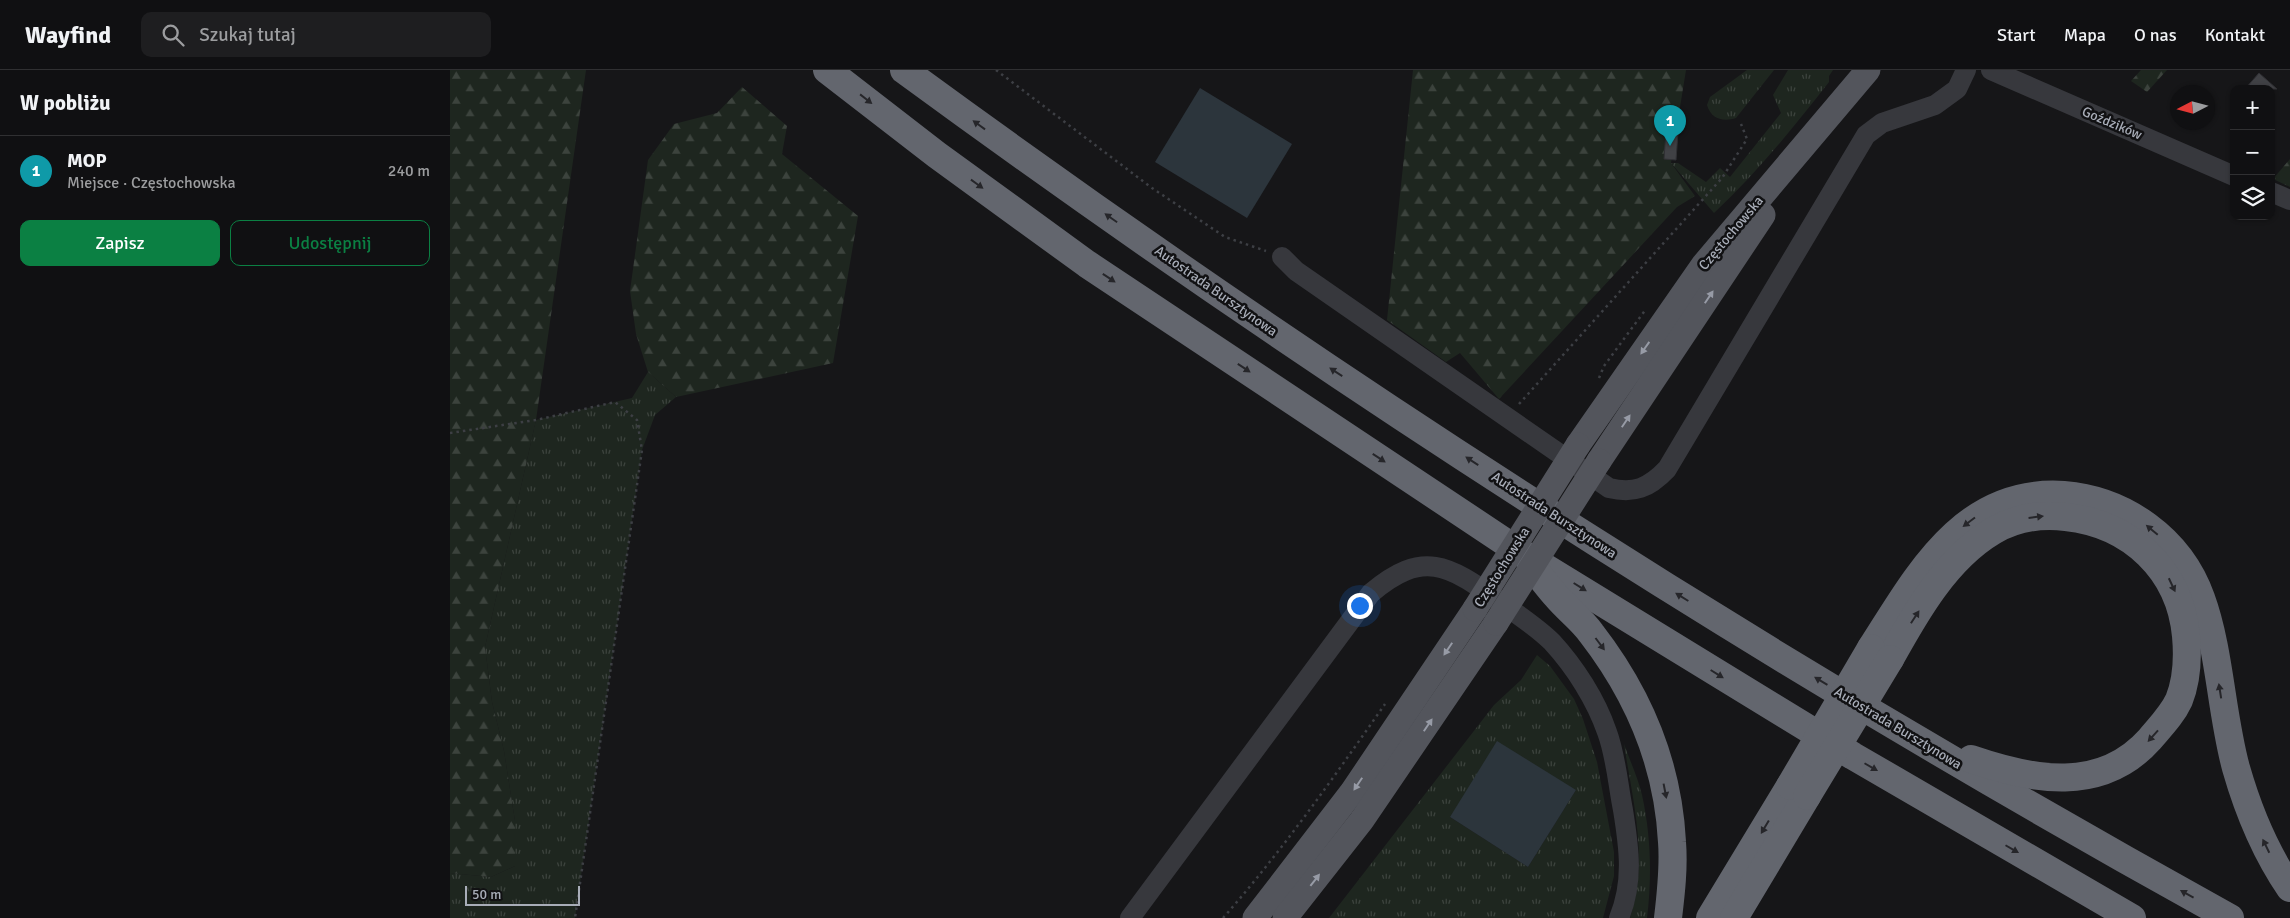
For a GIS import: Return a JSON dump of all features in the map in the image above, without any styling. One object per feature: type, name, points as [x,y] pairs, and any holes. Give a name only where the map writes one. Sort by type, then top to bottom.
[{"type":"highway","points":[[827,70],[937,155],[1087,264],[1523,554],[1853,756],[2132,918]]},
{"type":"highway","name":"Autostrada Bursztynowa","points":[[904,70],[990,133],[1266,327],[1584,536],[1922,743],[2022,802],[2230,918]]},
{"type":"highway","points":[[1734,918],[1798,791],[1880,653],[1920,572],[1936,552],[1972,520],[1993,506],[2022,498],[2054,494],[2081,496],[2109,504],[2131,514],[2150,527],[2182,559],[2201,597],[2236,768],[2264,842],[2290,888]]},
{"type":"highway","points":[[1880,653],[1920,609],[1953,565],[1977,542],[1994,530],[2013,521],[2057,516],[2086,519],[2113,529],[2150,556],[2168,576],[2180,602],[2186,628],[2188,656],[2179,699],[2168,720],[2144,746],[2114,766],[2087,775],[2052,779],[2027,776],[1922,743]]},
{"type":"highway","points":[[1523,554],[1556,596],[1590,630],[1609,656],[1626,683],[1654,744],[1669,807],[1673,843],[1668,918]]},
{"type":"highway","points":[[1710,918],[1798,791]]},
{"type":"main road","name":"Częstochowska","points":[[1255,918],[1352,792],[1475,609],[1578,445],[1704,264],[1868,70]]},
{"type":"main road","name":"Częstochowska","points":[[1285,918],[1373,804],[1496,623],[1599,461],[1824,123]]},
{"type":"street","points":[[1282,257],[1296,271],[1609,488],[1635,491],[1657,480],[1666,469],[1866,135],[1882,123],[1934,105],[1957,89],[1966,70]]},
{"type":"street","name":"Goździków","points":[[1991,70],[2232,175]]},
{"type":"street","points":[[2275,194],[2290,200]]},
{"type":"street","points":[[1130,918],[1371,593],[1390,577],[1413,568],[1428,567],[1446,568],[1463,576],[1529,623],[1552,642],[1582,680],[1607,732],[1630,853],[1627,894],[1619,918]]},
{"type":"path","points":[[996,70],[1152,188],[1225,237],[1282,257]]},
{"type":"path","points":[[1506,418],[1722,178],[1747,139],[1741,124]]},
{"type":"path","points":[[450,433],[536,420],[614,402],[637,420],[642,450],[575,918]]},
{"type":"path","points":[[1223,918],[1252,885],[1343,764],[1385,704]]},
{"type":"green space","points":[[450,70],[586,70],[536,420],[485,647],[492,702],[504,751],[515,821],[515,866],[491,877],[450,873]]},
{"type":"green space","points":[[1413,70],[1686,70],[1671,163],[1695,196],[1677,207],[1499,399],[1460,353],[1446,362],[1387,320]]},
{"type":"green space","points":[[1747,70],[1774,70],[1736,118],[1727,120],[1711,114],[1707,105],[1710,97]]},
{"type":"green space","points":[[1788,70],[1833,70],[1829,76],[1829,82],[1788,133],[1745,183],[1714,213],[1671,163],[1678,163],[1706,182],[1720,168],[1730,177],[1781,113],[1773,95]]},
{"type":"green space","points":[[2141,70],[2167,70],[2147,92],[2131,81]]},
{"type":"green space","points":[[742,87],[787,126],[782,154],[858,216],[833,363],[676,397],[648,372],[636,334],[630,291],[648,160],[674,124],[717,113]]},
{"type":"green space","points":[[2290,159],[2290,187],[2275,180],[2275,177]]},
{"type":"green space","points":[[648,372],[676,397],[655,415],[642,450],[575,918],[450,918],[450,873],[491,877],[515,866],[515,821],[504,751],[492,702],[485,647],[536,420],[632,398]]},
{"type":"green space","points":[[1537,655],[1550,666],[1574,699],[1583,719],[1597,762],[1614,852],[1614,876],[1603,918],[1329,918],[1494,705],[1521,680]],"holes":[[[1576,790],[1528,867],[1450,817]]]},
{"type":"green space","points":[[1624,744],[1636,776],[1645,810],[1650,872],[1647,918],[1630,918],[1636,896],[1639,853],[1635,809]]},
{"type":"shaded area","points":[[1200,88],[1292,144],[1247,218],[1155,162]]},
{"type":"shaded area","points":[[1497,741],[1576,790],[1528,867],[1450,817]]},
{"type":"building","points":[[2259,73],[2272,85],[2248,85]]},
{"type":"building","points":[[1666,131],[1678,132],[1676,160],[1664,159]]},
{"type":"place","name":"MOP","points":[[1670,146]]}]
